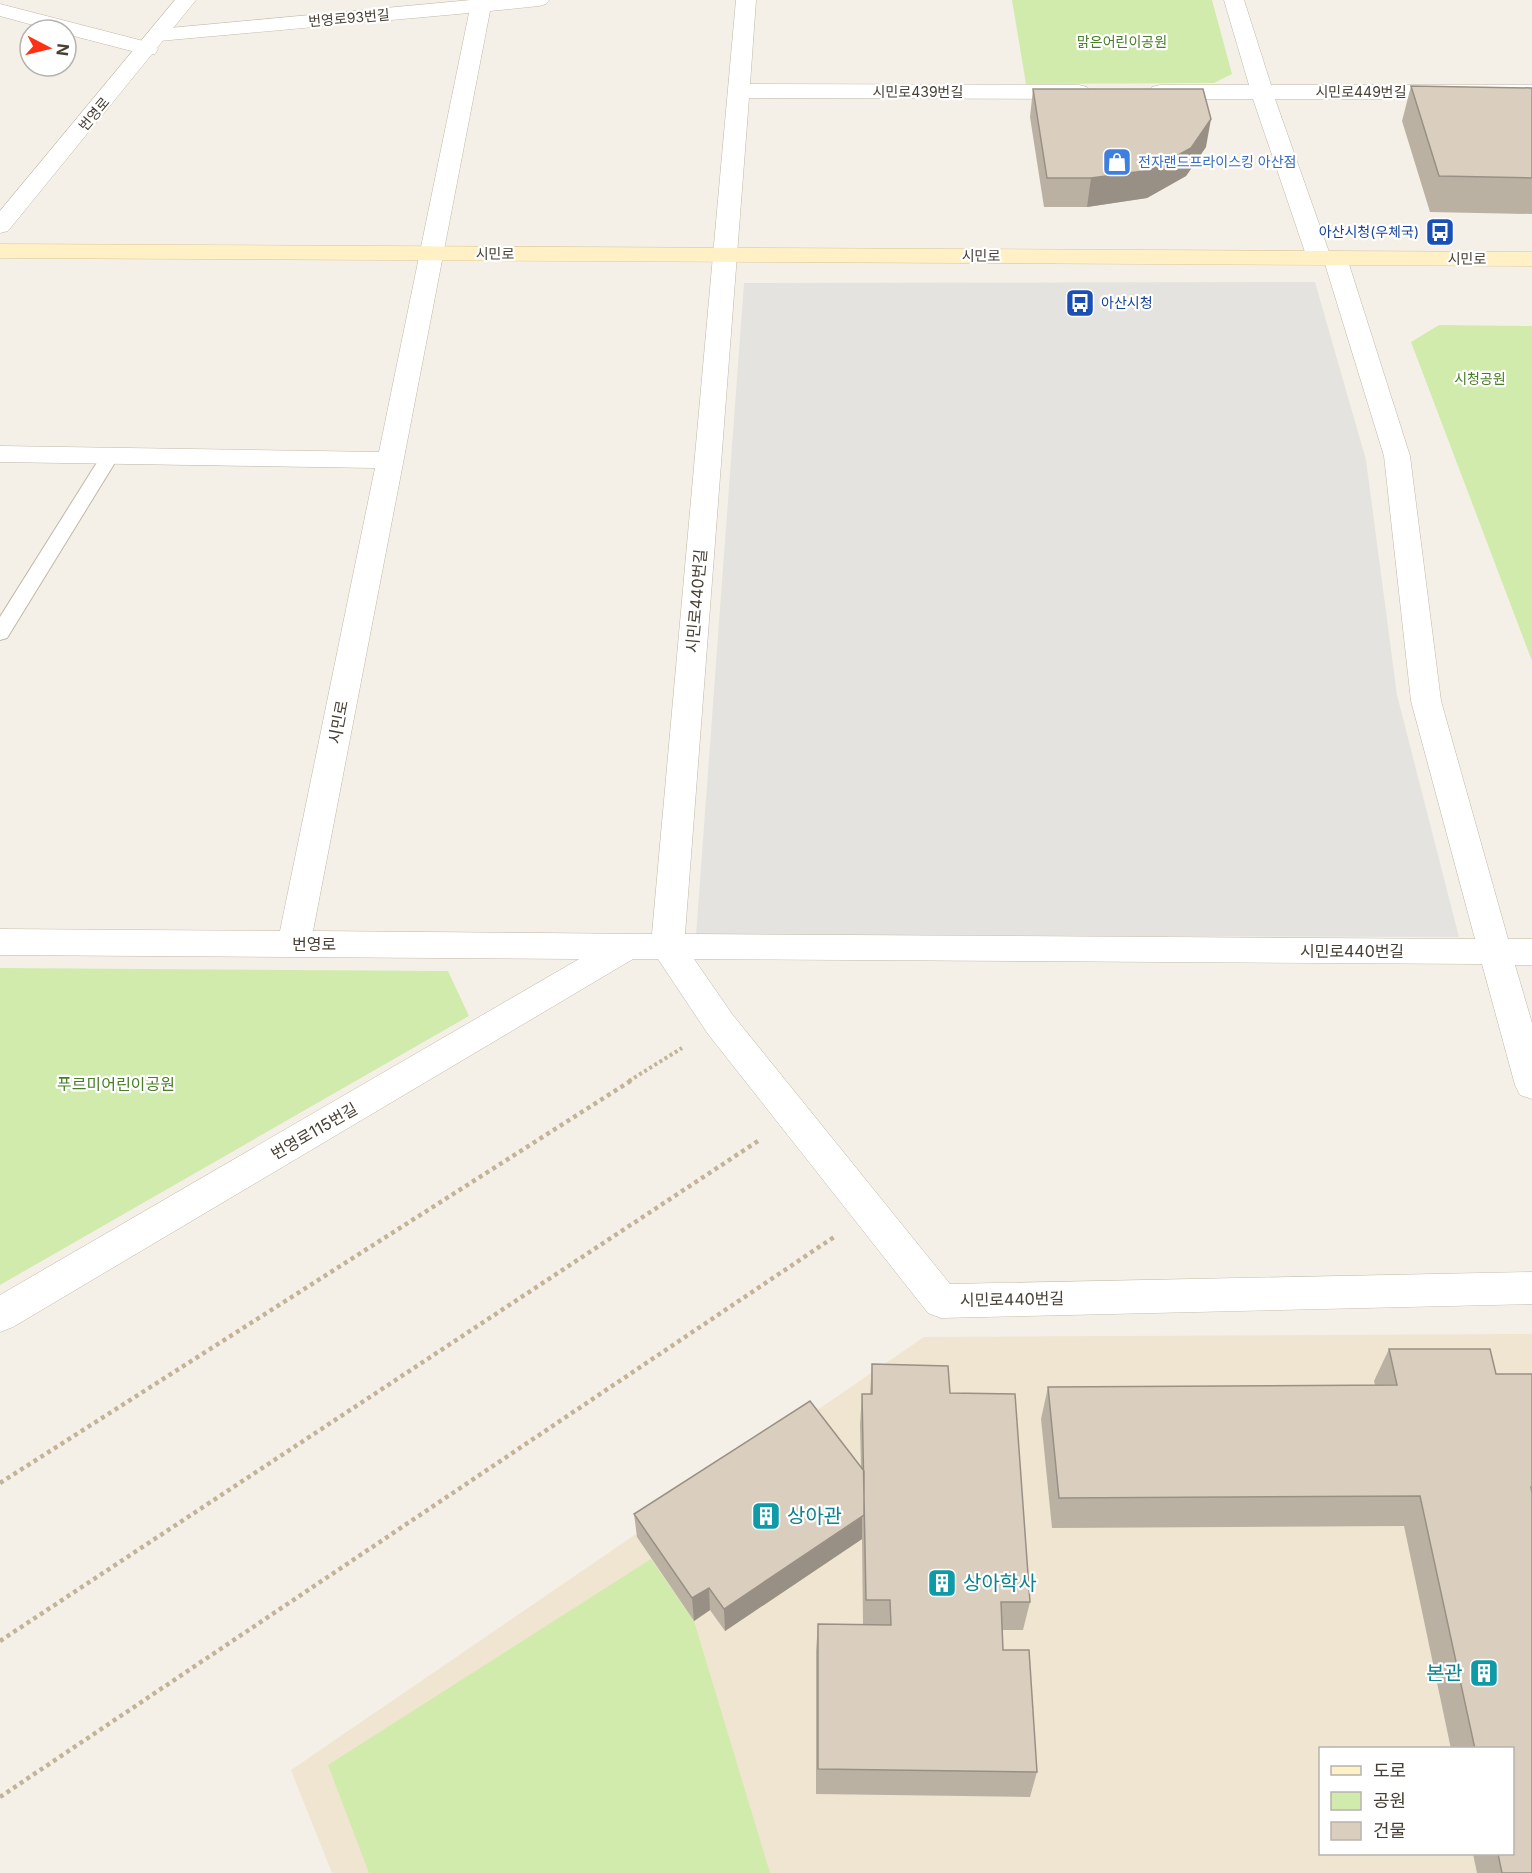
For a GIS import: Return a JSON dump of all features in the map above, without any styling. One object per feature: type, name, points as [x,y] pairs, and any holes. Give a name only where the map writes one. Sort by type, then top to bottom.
[{"type":"main road","name":"시민로","points":[[0,250],[1532,259]]},
{"type":"street","name":"번영로","points":[[0,226],[186,0]]},
{"type":"street","name":"번영로93번길","points":[[153,42],[539,0]]},
{"type":"street","points":[[724,255],[746,0]]},
{"type":"street","points":[[1234,0],[1262,93],[1327,258],[1397,456],[1426,701],[1532,1084]]},
{"type":"street","points":[[430,253],[481,6]]},
{"type":"street","points":[[0,10],[153,42]]},
{"type":"street","name":"시민로439번길","points":[[738,91],[1096,92]]},
{"type":"street","points":[[1144,92],[1262,93]]},
{"type":"street","name":"시민로449번길","points":[[1262,93],[1532,92]]},
{"type":"street","name":"시민로","points":[[294,944],[430,253]]},
{"type":"street","name":"시민로440번길","points":[[724,255],[667,946],[720,1024],[941,1301],[1532,1288]]},
{"type":"street","points":[[0,454],[390,460]]},
{"type":"street","name":"번영로","points":[[0,942],[628,946]]},
{"type":"street","name":"시민로440번길","points":[[628,946],[1532,952]]},
{"type":"street","name":"번영로115번길","points":[[0,1315],[628,946]]},
{"type":"lane","points":[[0,633],[110,456]]},
{"type":"path","points":[[0,1483],[720,1024]]},
{"type":"path","points":[[0,1641],[794,1117]]},
{"type":"path","points":[[0,1797],[869,1213]]},
{"type":"shaded area","points":[[1315,282],[1366,460],[1397,695],[1459,937],[696,935],[744,283]]},
{"type":"shaded area","points":[[1532,1334],[1532,1873],[332,1873],[291,1770],[924,1337]]},
{"type":"green space","name":"맑은어린이공원","points":[[1012,0],[1212,0],[1232,74],[1214,83],[1026,84]]},
{"type":"green space","name":"시청공원","points":[[1439,325],[1532,326],[1532,661],[1411,342]]},
{"type":"green space","name":"푸르미어린이공원","points":[[0,968],[448,971],[469,1016],[0,1285]]},
{"type":"green space","points":[[651,1559],[694,1621],[770,1873],[369,1873],[328,1765]]},
{"type":"building","points":[[1411,86],[1532,88],[1532,178],[1439,176]]},
{"type":"building","name":"전자랜드프라이스킹 아산점","points":[[1033,89],[1203,89],[1211,119],[1191,148],[1151,170],[1091,178],[1047,178]]},
{"type":"building","name":"본관","points":[[1389,1349],[1490,1349],[1496,1374],[1532,1374],[1532,1873],[1502,1873],[1498,1855],[1514,1855],[1514,1747],[1475,1747],[1420,1496],[1059,1498],[1048,1387],[1397,1385]]},
{"type":"building","name":"상아학사","points":[[872,1364],[948,1366],[950,1393],[1015,1394],[1030,1602],[1001,1602],[1003,1650],[1029,1650],[1037,1772],[818,1769],[818,1624],[891,1625],[890,1600],[866,1600],[862,1394],[872,1394]]},
{"type":"building","name":"상아관","points":[[810,1401],[864,1471],[864,1515],[724,1609],[709,1588],[692,1598],[634,1514]]},
{"type":"place","name":"전자랜드프라이스킹 아산점","points":[[1117,162]]},
{"type":"place","name":"아산시청(우체국)","points":[[1440,232]]},
{"type":"place","name":"아산시청","points":[[1080,303]]},
{"type":"place","name":"상아관","points":[[766,1516]]},
{"type":"place","name":"상아학사","points":[[942,1583]]},
{"type":"place","name":"본관","points":[[1484,1673]]}]
